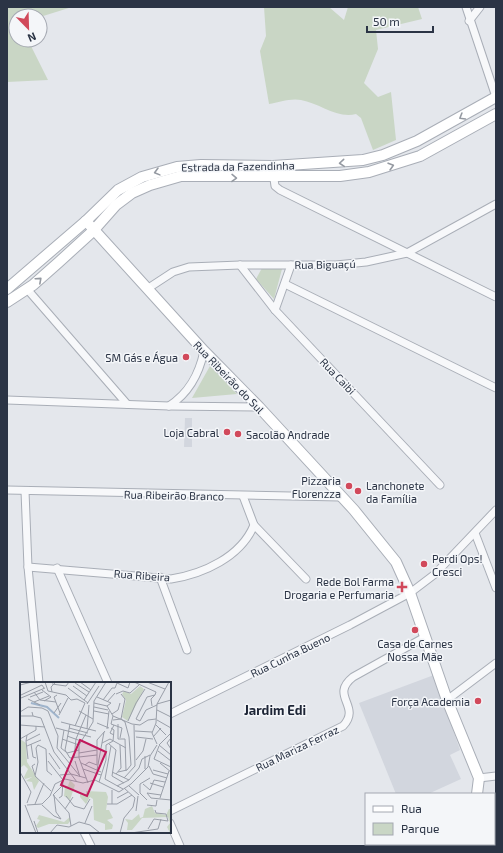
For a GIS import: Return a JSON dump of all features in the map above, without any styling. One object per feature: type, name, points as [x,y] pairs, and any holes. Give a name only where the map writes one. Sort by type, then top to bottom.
[{"type":"main road","name":"Estrada da Fazendinha","points":[[7,290],[86,221],[118,190],[133,180],[151,173],[177,167],[201,165],[273,166],[340,163],[383,155],[417,142],[496,97]]},
{"type":"main road","name":"Estrada da Fazendinha","points":[[7,302],[27,289],[93,231],[116,205],[132,192],[150,184],[181,176],[273,178],[340,176],[389,167],[420,156],[496,114]]},
{"type":"main road","name":"Rua Ribeirão do Sul","points":[[86,221],[93,231],[204,352],[259,407],[396,562],[410,594],[447,700],[479,778]]},
{"type":"main road","points":[[477,793],[479,778]]},
{"type":"street","points":[[466,7],[469,21],[496,97]]},
{"type":"street","points":[[469,21],[480,7]]},
{"type":"street","points":[[273,166],[275,186],[280,190],[496,297]]},
{"type":"street","name":"Rua Biguaçú","points":[[147,289],[173,272],[189,267],[240,265],[336,265],[366,262],[407,253],[496,204]]},
{"type":"street","name":"Rua Caibi","points":[[240,265],[275,310],[440,485]]},
{"type":"street","points":[[275,310],[285,284],[290,265]]},
{"type":"street","points":[[285,284],[496,388]]},
{"type":"street","points":[[27,289],[127,404]]},
{"type":"street","points":[[169,406],[181,398],[190,388],[200,366],[204,352]]},
{"type":"street","points":[[7,400],[169,406],[259,407]]},
{"type":"street","name":"Rua Ribeirão Branco","points":[[7,490],[340,497]]},
{"type":"street","points":[[26,491],[28,567],[39,682]]},
{"type":"street","points":[[243,496],[254,525],[306,579]]},
{"type":"street","name":"Rua Cunha Bueno","points":[[171,714],[410,594],[435,574],[496,510]]},
{"type":"street","name":"Rua Ribeira","points":[[28,567],[57,568],[171,579],[204,570],[221,561],[247,538],[254,525]]},
{"type":"street","points":[[475,533],[496,588]]},
{"type":"street","points":[[57,568],[108,682]]},
{"type":"street","points":[[160,577],[187,650]]},
{"type":"street","name":"Rua Mariza Ferraz","points":[[171,811],[343,726],[350,717],[343,690],[345,682],[425,637]]},
{"type":"street","points":[[447,700],[496,663]]},
{"type":"street","points":[[479,778],[496,776]]},
{"type":"street","points":[[171,825],[180,846]]},
{"type":"street","points":[[84,833],[91,846]]},
{"type":"shaded area","points":[[185,418],[192,418],[192,447],[184,447]]},
{"type":"shaded area","points":[[434,675],[460,750],[450,755],[461,779],[430,793],[396,793],[359,703]]},
{"type":"green space","points":[[7,7],[72,7],[48,14],[48,8],[8,8],[8,48],[32,48],[48,80],[7,82]]},
{"type":"green space","points":[[264,7],[329,7],[344,20],[348,7],[418,7],[422,19],[376,30],[378,49],[364,83],[378,97],[391,92],[396,140],[373,150],[361,118],[356,114],[349,115],[335,113],[308,102],[297,100],[285,100],[269,104],[260,51],[266,36]]},
{"type":"green space","points":[[262,268],[282,269],[274,299],[256,279]]},
{"type":"green space","points":[[210,366],[237,394],[192,398]]},
{"type":"place","name":"SM Gás e Água","points":[[186,357]]},
{"type":"place","name":"Loja Cabral","points":[[227,432]]},
{"type":"place","name":"Sacolão Andrade","points":[[238,434]]},
{"type":"place","name":"Pizzaria Florenzza","points":[[349,486]]},
{"type":"place","name":"Lanchonete da Família","points":[[358,491]]},
{"type":"place","name":"Perdi Ops! Cresci","points":[[424,564]]},
{"type":"place","name":"Rede Bol Farma Drogaria e Perfumaria","points":[[402,587]]},
{"type":"place","name":"Casa de Carnes Nossa Mãe","points":[[415,630]]},
{"type":"place","name":"Força Academia","points":[[478,701]]},
{"type":"district","name":"Jardim Edi","points":[[275,710]]}]
